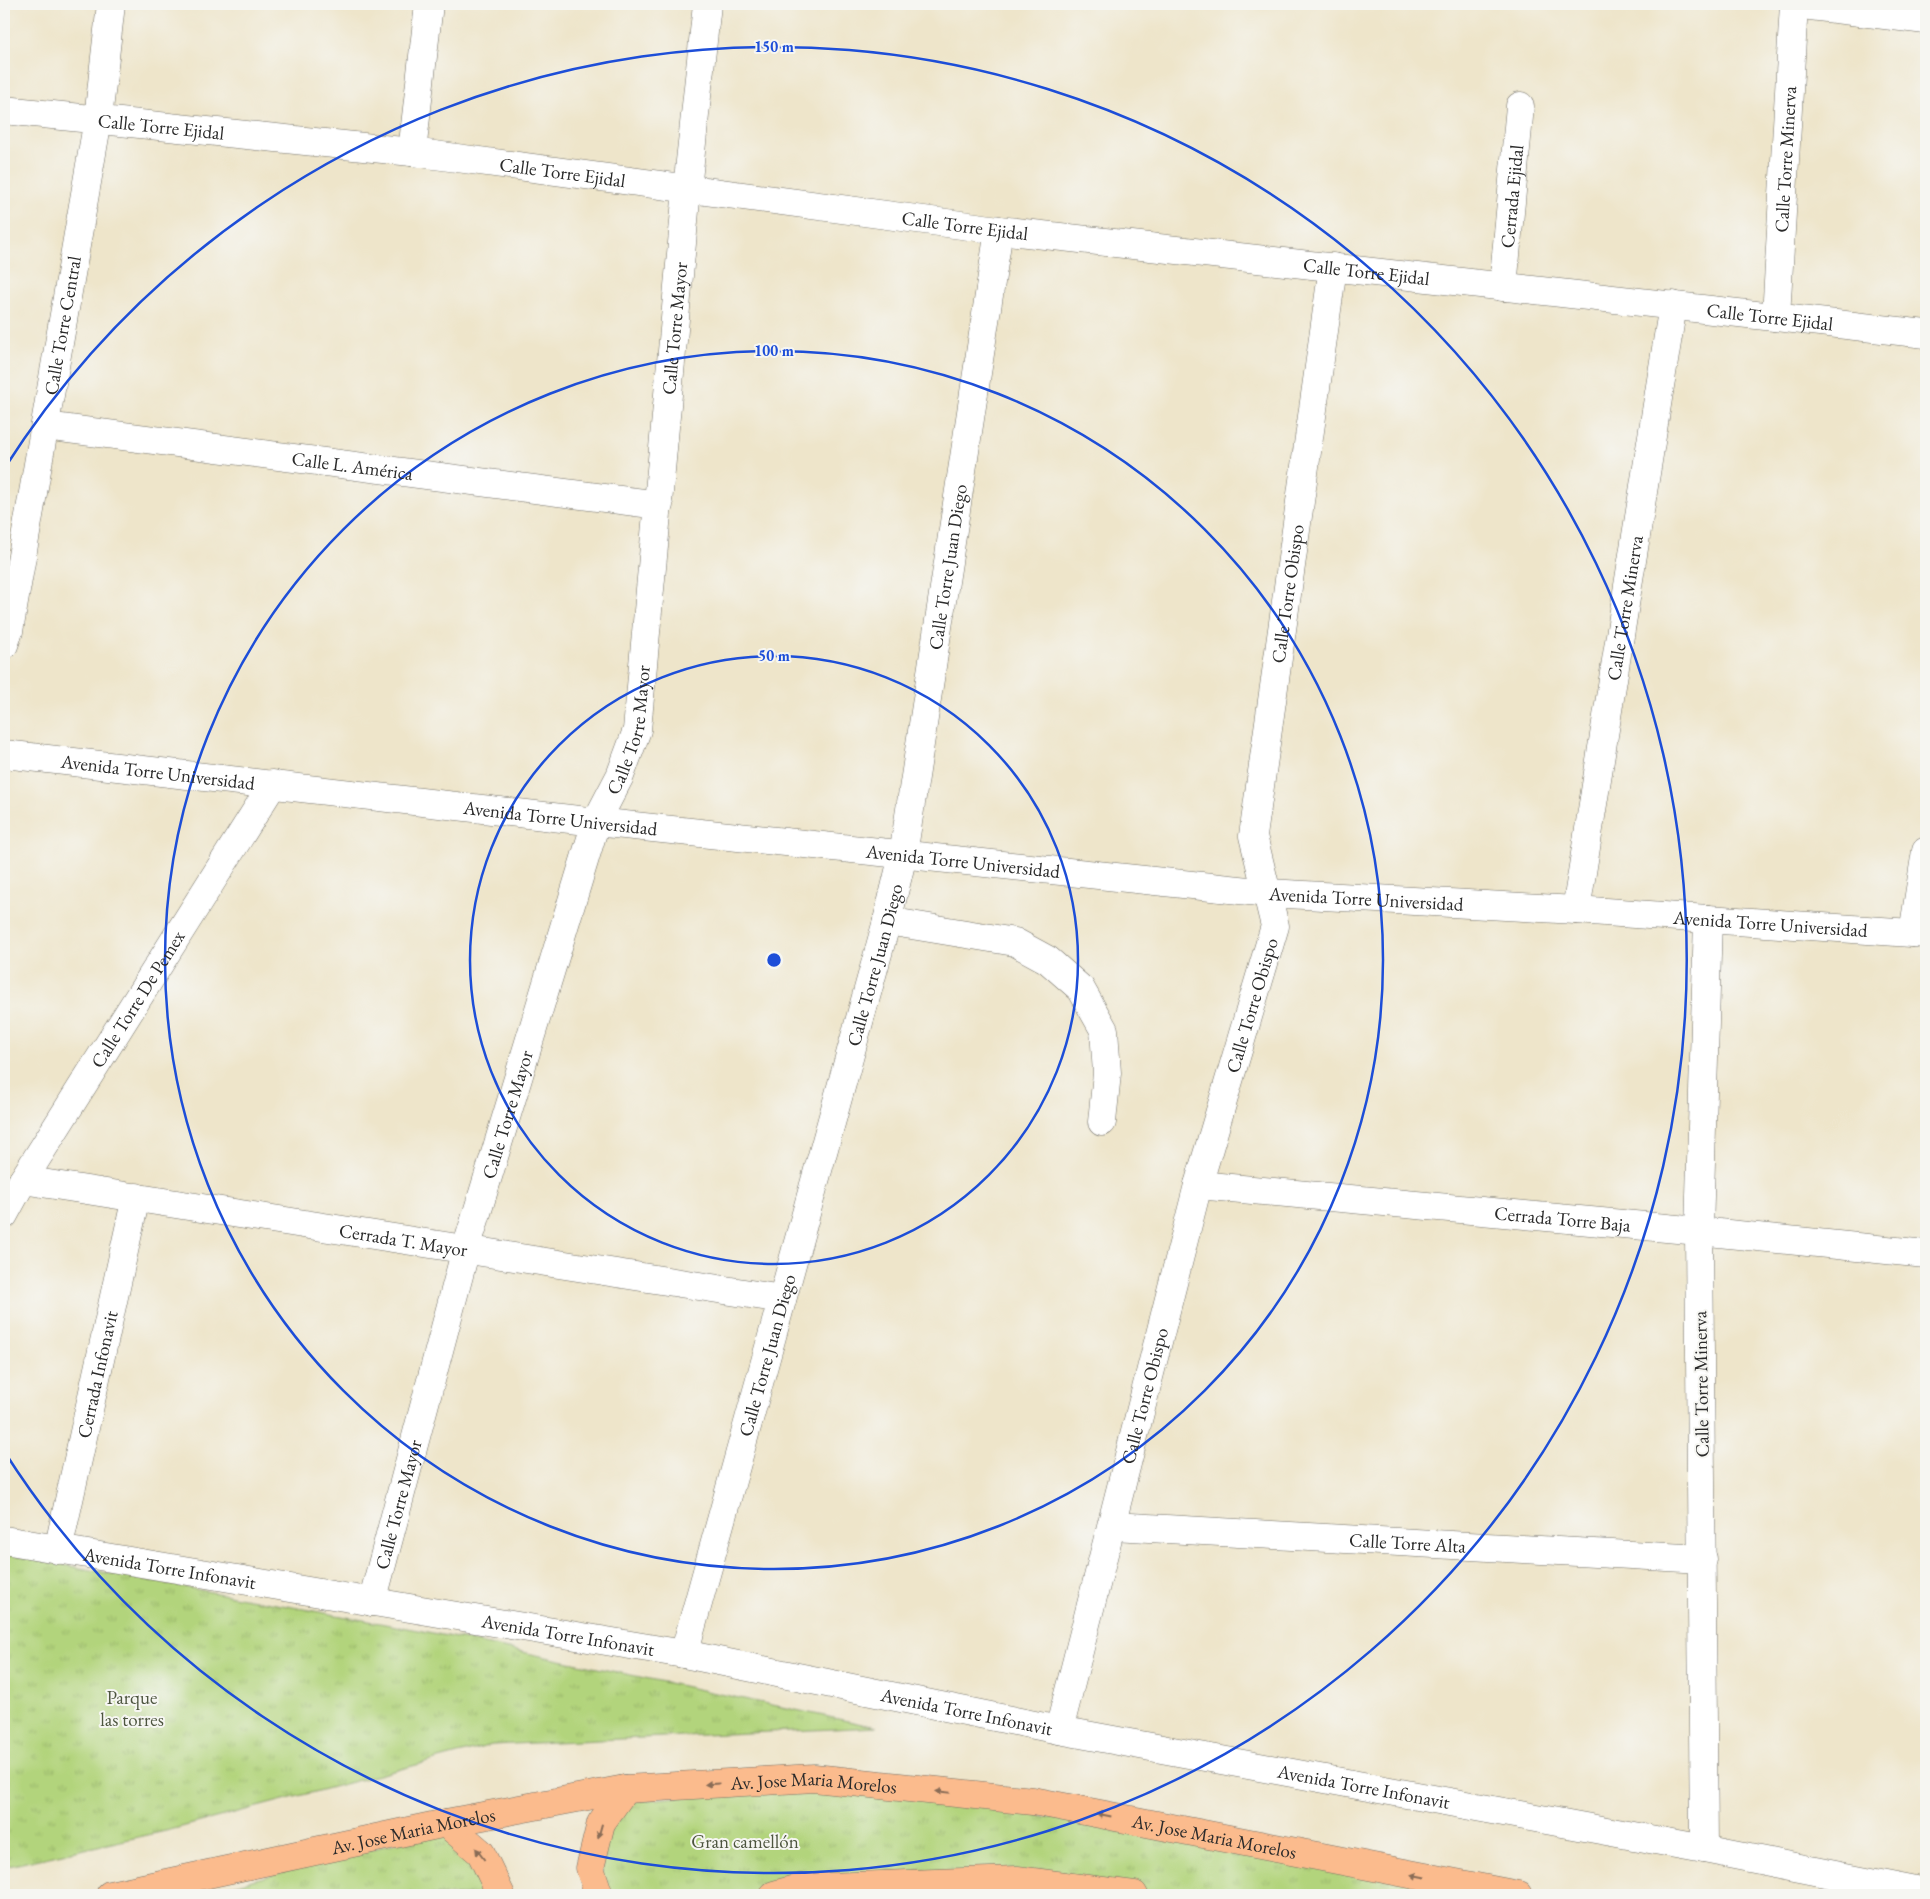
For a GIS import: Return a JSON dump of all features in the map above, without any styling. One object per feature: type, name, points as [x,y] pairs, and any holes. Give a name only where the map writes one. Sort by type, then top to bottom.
[{"type":"main road","name":"Av. Jose Maria Morelos","points":[[110,1895],[446,1823],[625,1789],[814,1778],[1034,1801],[1518,1895]]},
{"type":"main road","points":[[599,1895],[590,1868],[602,1823],[625,1789]]},
{"type":"main road","points":[[446,1823],[481,1853],[501,1895]]},
{"type":"main road","points":[[774,1895],[799,1888],[1016,1880],[1134,1895]]},
{"type":"street","name":"Calle Torre Central","points":[[4,645],[9,631],[98,119],[112,4]]},
{"type":"street","points":[[412,152],[429,4]]},
{"type":"street","name":"Calle Torre Mayor","points":[[372,1602],[466,1249],[596,822],[620,776],[637,730],[687,189],[707,4]]},
{"type":"street","points":[[1794,4],[1926,20]]},
{"type":"street","name":"Calle Torre Minerva","points":[[1776,317],[1794,4]]},
{"type":"street","name":"Cerrada Ejidal","points":[[1503,287],[1520,106]]},
{"type":"street","name":"Calle Torre Ejidal","points":[[4,110],[412,152],[999,230],[1926,334]]},
{"type":"street","name":"Calle Torre Juan Diego","points":[[684,1654],[887,921],[903,855],[999,230]]},
{"type":"street","name":"Calle Torre Obispo","points":[[1059,1730],[1113,1526],[1198,1186],[1275,926],[1253,836],[1333,267]]},
{"type":"street","name":"Calle Torre Minerva","points":[[1576,910],[1672,305]]},
{"type":"street","name":"Calle L. América","points":[[45,426],[659,505]]},
{"type":"street","name":"Avenida Torre Universidad","points":[[4,754],[596,822],[1268,893],[1576,910],[1919,933]]},
{"type":"street","name":"Calle Torre De Pemex","points":[[4,1215],[23,1180],[273,784]]},
{"type":"street","points":[[1919,933],[1926,851]]},
{"type":"street","name":"Calle Torre Minerva","points":[[1704,1849],[1699,1231],[1708,919]]},
{"type":"street","points":[[887,921],[1015,942],[1048,960],[1081,989],[1104,1030],[1107,1073],[1102,1122]]},
{"type":"street","name":"Cerrada T. Mayor","points":[[23,1180],[782,1299]]},
{"type":"street","name":"Cerrada Torre Baja","points":[[1198,1186],[1699,1231],[1926,1254]]},
{"type":"street","name":"Cerrada Infonavit","points":[[58,1550],[136,1197]]},
{"type":"street","name":"Calle Torre Alta","points":[[1113,1526],[1703,1559]]},
{"type":"street","name":"Avenida Torre Infonavit","points":[[4,1540],[684,1654],[1059,1730],[1926,1892]]},
{"type":"green space","name":"Parque las torres","points":[[4,1554],[423,1631],[876,1727],[492,1745],[170,1830],[4,1867]]},
{"type":"green space","name":"Gran camellón","points":[[801,1783],[906,1792],[1492,1895],[1173,1895],[1053,1879],[801,1882],[755,1895],[605,1895],[600,1854],[622,1803]]},
{"type":"green space","points":[[446,1832],[464,1844],[496,1895],[194,1895],[388,1845]]}]
